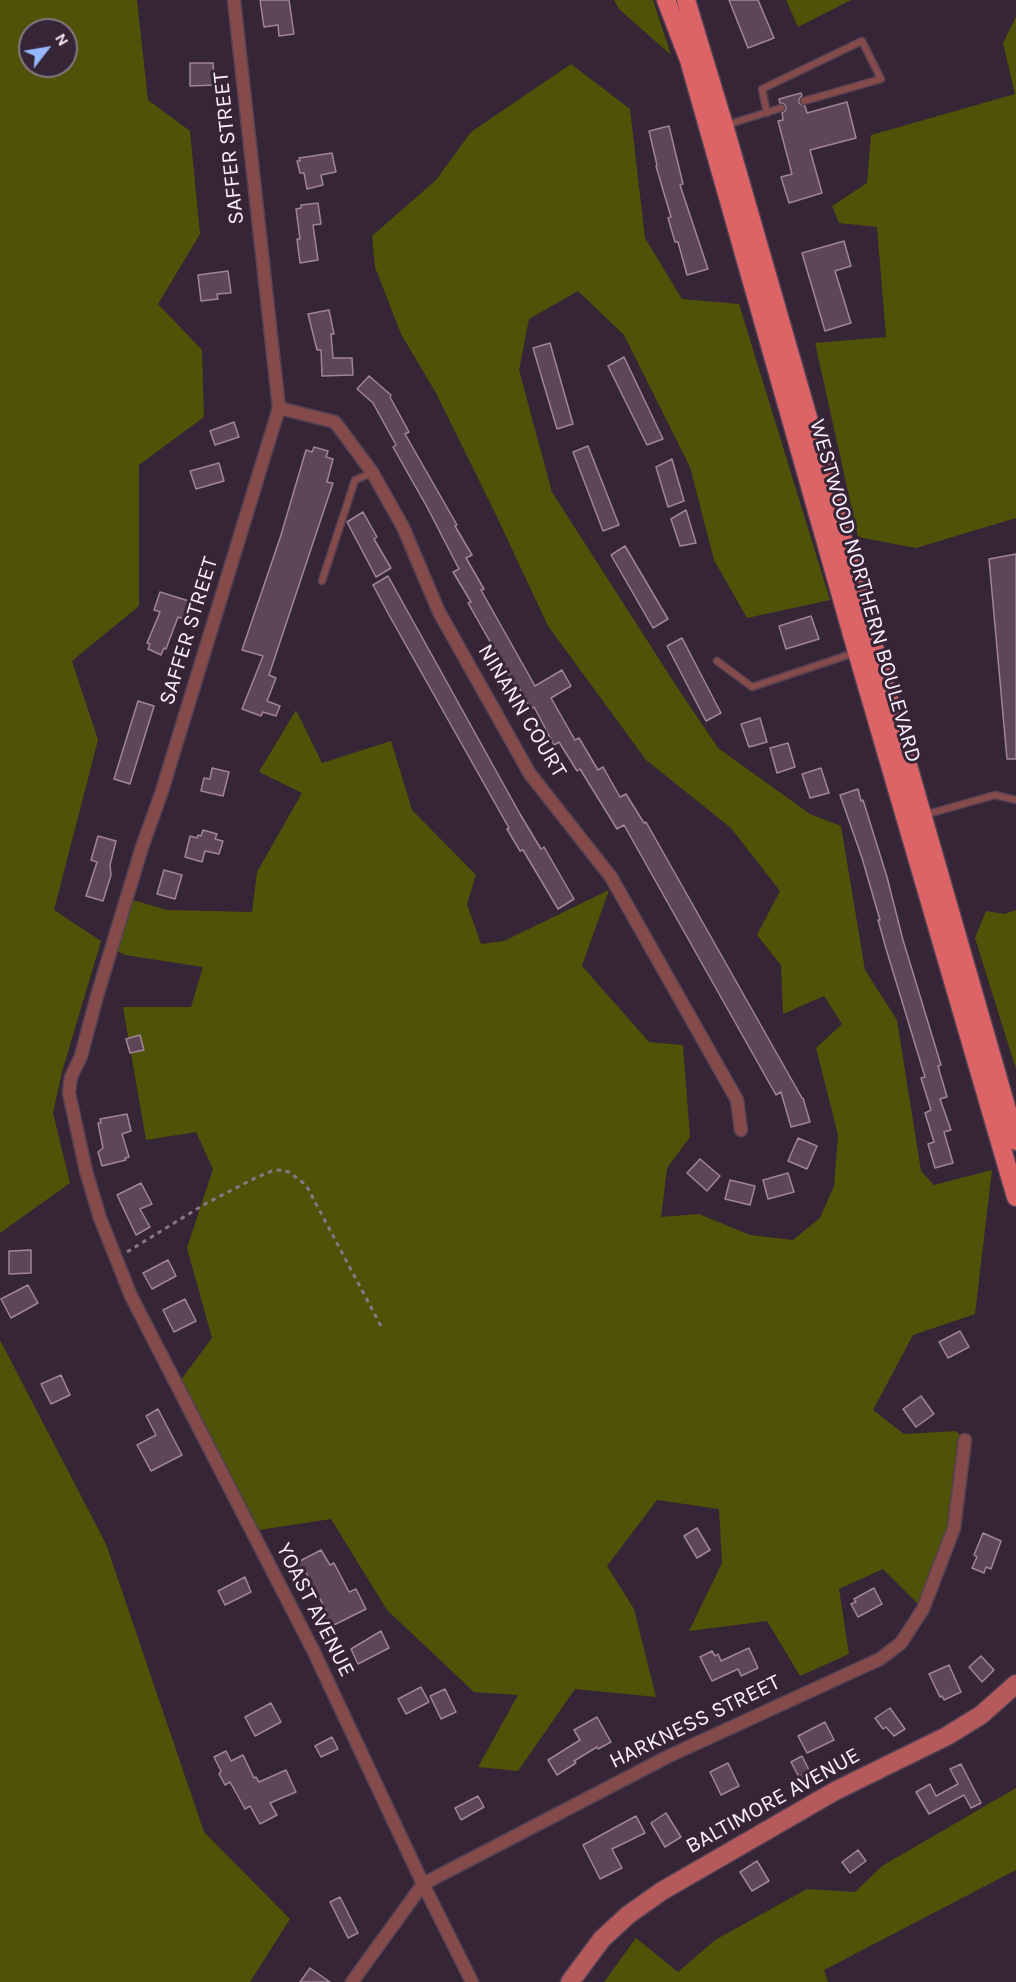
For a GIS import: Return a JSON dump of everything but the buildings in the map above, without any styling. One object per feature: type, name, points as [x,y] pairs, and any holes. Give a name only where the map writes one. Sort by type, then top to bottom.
[{"type":"main road","name":"WESTWOOD NORTHERN BOULEVARD","points":[[666,0],[716,127]]},
{"type":"main road","name":"WESTWOOD NORTHERN BOULEVARD","points":[[686,0],[716,127],[866,649],[915,818],[1016,1142]]},
{"type":"main road","name":"WESTWOOD NORTHERN BOULEVARD","points":[[915,818],[1016,1197]]},
{"type":"street","name":"SAFFER STREET","points":[[115,1259],[86,1171],[69,1093],[71,1077],[81,1056],[142,847],[161,794],[279,408],[234,0]]},
{"type":"street","name":"NINANN COURT","points":[[279,408],[335,422],[372,472],[403,527],[439,612],[530,774],[611,877],[738,1100],[741,1130]]},
{"type":"street","name":"YOAST AVENUE","points":[[115,1259],[136,1306],[313,1650],[423,1884],[472,1982]]},
{"type":"street","name":"HARKNESS STREET","points":[[352,1982],[423,1884],[669,1756],[879,1659],[901,1643],[923,1609],[954,1528],[965,1440]]},
{"type":"street","name":"BALTIMORE AVENUE","points":[[570,1982],[602,1939],[628,1915],[662,1891],[835,1791],[947,1736],[981,1715],[1016,1684]]},
{"type":"lane","points":[[767,113],[762,89],[862,41],[881,79],[804,101]]},
{"type":"lane","points":[[716,127],[781,108]]},
{"type":"lane","points":[[321,581],[355,480],[372,472]]},
{"type":"lane","points":[[717,661],[752,687],[866,649]]},
{"type":"lane","points":[[915,818],[995,795],[1016,800]]},
{"type":"path","points":[[115,1259],[205,1204],[255,1178],[272,1171],[289,1172],[306,1185],[381,1326]]},
{"type":"shaded area","points":[[0,0],[137,0],[148,100],[190,131],[200,234],[158,304],[202,350],[204,417],[139,465],[139,606],[72,661],[98,740],[54,910],[101,941],[62,1072],[53,1113],[70,1183],[0,1233]]},
{"type":"shaded area","points":[[614,0],[653,0],[671,55],[619,9]]},
{"type":"shaded area","points":[[786,0],[851,0],[798,27]]},
{"type":"shaded area","points":[[1016,17],[1016,518],[916,548],[858,537],[815,343],[886,337],[877,227],[839,223],[832,206],[867,183],[871,135],[1015,94],[1003,43]]},
{"type":"shaded area","points":[[571,64],[630,109],[645,238],[682,299],[739,304],[830,600],[747,618],[714,560],[690,467],[624,335],[578,291],[529,319],[519,370],[552,492],[718,748],[810,814],[841,826],[865,970],[897,1020],[921,1171],[934,1185],[992,1170],[975,1314],[913,1335],[873,1410],[904,1434],[956,1431],[965,1440],[954,1528],[923,1609],[883,1569],[839,1589],[849,1654],[800,1676],[767,1621],[689,1631],[722,1563],[719,1509],[657,1500],[607,1566],[634,1609],[656,1697],[575,1689],[518,1771],[478,1767],[518,1695],[474,1692],[387,1610],[331,1519],[252,1531],[177,1385],[212,1338],[187,1248],[213,1169],[196,1132],[146,1140],[123,1007],[191,1007],[203,967],[125,955],[111,948],[126,898],[167,910],[252,912],[257,872],[302,793],[259,772],[296,710],[322,763],[391,741],[412,810],[476,875],[467,904],[481,944],[504,941],[609,890],[582,966],[649,1042],[683,1045],[690,1137],[667,1168],[661,1217],[699,1214],[750,1235],[793,1240],[820,1218],[834,1186],[838,1135],[816,1048],[842,1024],[824,996],[783,1014],[781,965],[757,935],[780,891],[731,828],[646,760],[548,626],[436,393],[401,334],[375,267],[372,236],[436,180],[471,132]]},
{"type":"shaded area","points":[[1016,910],[1016,1069],[975,938],[986,911],[1004,914]]},
{"type":"shaded area","points":[[0,1340],[106,1544],[204,1832],[290,1919],[250,1982],[0,1982]]},
{"type":"shaded area","points":[[1016,1788],[1016,1870],[824,1970],[828,1982],[604,1982],[636,1938],[678,1972],[715,1940],[807,1889],[855,1892],[882,1866]]}]
